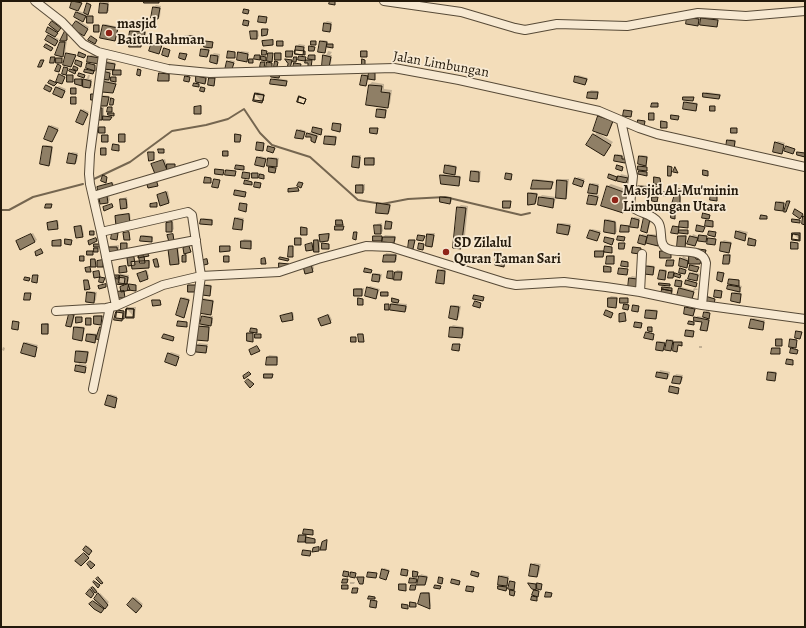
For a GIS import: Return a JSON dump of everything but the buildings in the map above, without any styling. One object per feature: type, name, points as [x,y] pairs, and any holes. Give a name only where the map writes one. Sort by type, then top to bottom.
[{"type":"street","name":"Jalan Limbungan","points":[[35,1],[62,22],[83,44],[93,50],[103,54],[168,69],[196,73],[394,68],[558,101],[599,111],[657,134],[805,167]]},
{"type":"street","points":[[384,1],[461,12],[525,30],[557,24],[627,26],[698,13],[746,16],[805,11]]},
{"type":"street","points":[[93,389],[113,307],[106,256],[90,184],[89,159],[103,54]]},
{"type":"street","points":[[621,121],[633,170],[630,205],[633,208],[649,214],[657,220],[662,229],[662,243],[666,248],[699,254],[704,257],[706,264],[702,305]]},
{"type":"street","points":[[93,196],[204,162]]},
{"type":"street","points":[[101,232],[188,212],[191,214],[193,219],[200,276],[191,351]]},
{"type":"street","points":[[106,256],[196,240]]},
{"type":"street","points":[[56,311],[113,307],[163,285],[200,276],[279,272],[318,259],[366,246],[375,246],[391,247],[506,283],[564,282],[640,292],[702,305],[805,319]]},
{"type":"street","points":[[640,292],[642,254]]},
{"type":"waterway","points":[[94,179],[130,162],[172,131],[206,125],[228,119],[244,109],[260,133],[272,145],[310,157],[358,200],[382,204],[408,199],[445,197],[521,215],[530,213]]},
{"type":"waterway","points":[[1,210],[9,210],[33,197],[83,184]]},
{"type":"place","name":"masjid Baitul Rahman","points":[[109,33]]},
{"type":"place","name":"Masjid Al-Mu'minin Limbungan Utara","points":[[615,200]]},
{"type":"place","name":"SD Zilalul Quran Taman Sari","points":[[446,252]]}]
